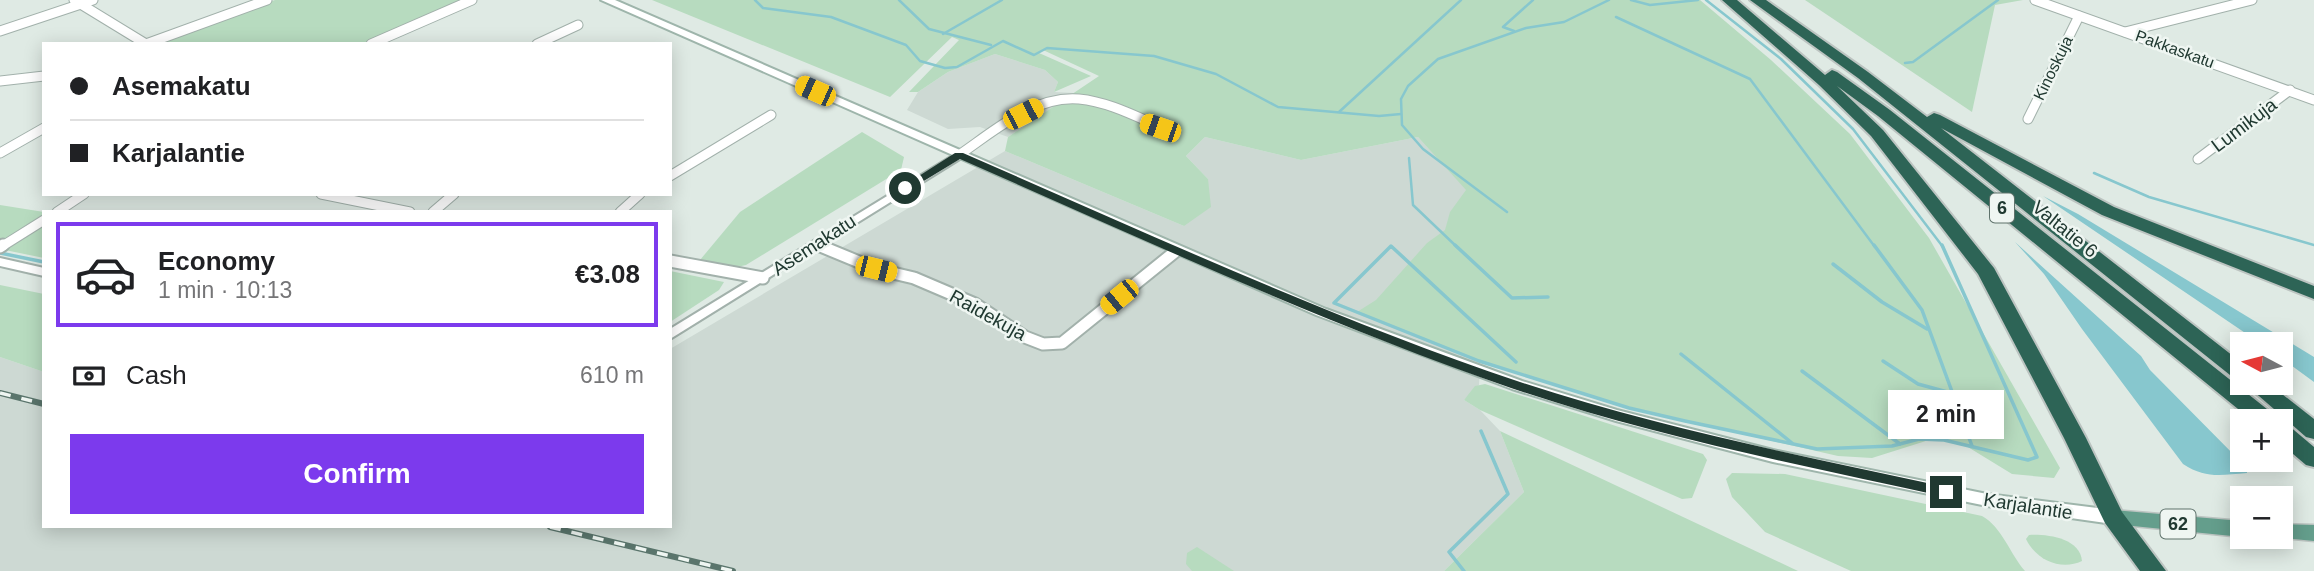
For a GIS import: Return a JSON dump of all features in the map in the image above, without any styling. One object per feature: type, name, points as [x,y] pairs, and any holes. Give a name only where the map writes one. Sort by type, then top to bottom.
[{"type":"highway","name":"Valtatie 6","points":[[1729,0],[1884,113],[2253,409]]},
{"type":"highway","points":[[1729,0],[1824,82],[1877,133],[1987,272],[2075,438],[2113,517],[2154,571]]},
{"type":"highway","name":"Valtatie 6","points":[[1757,0],[1863,75],[2230,365]]},
{"type":"highway","points":[[1863,75],[1960,134],[2108,211],[2314,293]]},
{"type":"highway","points":[[2270,396],[2314,431]]},
{"type":"highway","points":[[2293,442],[2314,459]]},
{"type":"main road","name":"Karjalantie","points":[[606,0],[1176,251],[1444,360],[1616,415],[1773,456],[1987,500],[2113,517]]},
{"type":"main road","name":"62","points":[[2113,517],[2230,528]]},
{"type":"main road","points":[[2293,532],[2314,533]]},
{"type":"street","points":[[0,31],[77,2],[93,0]]},
{"type":"street","points":[[152,42],[267,0]]},
{"type":"street","points":[[376,42],[472,0]]},
{"type":"street","name":"Pakkaskatu","points":[[2035,0],[2313,99]]},
{"type":"street","points":[[2125,32],[2252,0]]},
{"type":"street","points":[[77,2],[143,42]]},
{"type":"street","name":"Kinoskuja","points":[[2028,119],[2079,16]]},
{"type":"street","points":[[541,42],[578,25]]},
{"type":"street","points":[[0,81],[42,76]]},
{"type":"street","name":"Lumikuja","points":[[2198,159],[2290,90]]},
{"type":"street","points":[[959,155],[1023,114],[1047,102],[1065,98],[1102,105],[1175,133]]},
{"type":"street","points":[[672,175],[771,115]]},
{"type":"street","points":[[0,153],[42,129]]},
{"type":"street","name":"Asemakatu","points":[[672,334],[959,155]]},
{"type":"street","points":[[60,210],[82,196]]},
{"type":"street","points":[[331,196],[400,210]]},
{"type":"street","points":[[435,210],[452,196]]},
{"type":"street","points":[[622,210],[638,196]]},
{"type":"street","points":[[0,247],[42,221]]},
{"type":"street","name":"Raidekuja","points":[[816,244],[876,269],[914,278],[975,304],[1025,337],[1043,344],[1062,343],[1176,251]]},
{"type":"street","points":[[672,261],[763,278]]},
{"type":"street","points":[[0,262],[42,272]]},
{"type":"shaded area","points":[[995,54],[1045,70],[1058,82],[1054,92],[1074,93],[1008,137],[980,127],[948,129],[907,110],[918,92],[948,72]]},
{"type":"shaded area","points":[[1205,137],[1301,160],[1418,137],[1478,202],[1481,352],[1479,385],[1464,400],[1480,410],[1500,431],[1524,492],[1444,571],[0,571],[0,357],[42,371],[42,528],[672,528],[672,348],[1005,151],[1184,226],[1208,179],[1186,156]]},
{"type":"green space","points":[[275,0],[462,0],[366,42],[162,42]]},
{"type":"green space","points":[[652,0],[1700,0],[1771,60],[1850,134],[1929,238],[2060,468],[2054,478],[2012,474],[1963,444],[1944,440],[1929,440],[1872,458],[1838,456],[1629,408],[1479,361],[1357,312],[1376,300],[1427,243],[1445,230],[1450,212],[1466,190],[1418,137],[1301,160],[1205,137],[1186,156],[1208,179],[1211,207],[1184,226],[1005,151],[1008,137],[1099,76],[1043,50],[1039,53],[1091,76],[1054,92],[1058,82],[1045,70],[995,54],[948,72],[918,92],[909,92],[959,40],[952,37],[890,97]]},
{"type":"green space","points":[[1805,0],[2023,0],[1995,5],[1972,112]]},
{"type":"green space","points":[[862,132],[904,157],[901,170],[746,265],[737,267],[700,260],[740,212]]},
{"type":"green space","points":[[0,205],[42,212],[42,258],[0,249]]},
{"type":"green space","points":[[672,271],[724,282],[719,290],[672,321]]},
{"type":"green space","points":[[0,285],[42,294],[42,371],[0,357]]},
{"type":"green space","points":[[1485,384],[1703,454],[1707,460],[1692,498],[1682,499],[1480,410],[1464,400],[1475,386]]},
{"type":"green space","points":[[1500,431],[1798,571],[1444,571],[1524,492]]},
{"type":"green space","points":[[1732,473],[1785,474],[1982,516],[1995,527],[2025,571],[1851,571],[1765,532],[1732,497],[1726,479]]},
{"type":"green space","points":[[2029,535],[2045,535],[2069,542],[2080,553],[2082,561],[2066,565],[2050,562],[2030,546],[2026,539]]},
{"type":"green space","points":[[1197,547],[1234,571],[1192,571],[1186,564],[1187,553]]},
{"type":"water","points":[[2043,196],[2078,214],[2273,332],[2244,332]]},
{"type":"water","points":[[2015,242],[2141,356],[2150,370],[2230,451],[2230,472],[2247,473],[2207,474],[2183,464],[2044,274]]},
{"type":"water","points":[[2293,344],[2314,357],[2314,382],[2293,367]]},
{"type":"waterway","points":[[755,0],[763,8],[831,17],[906,45],[920,61],[945,68],[957,67],[1003,41],[1034,55],[1047,48],[1154,56],[1216,74],[1278,107],[1379,116],[1401,114]]},
{"type":"waterway","points":[[899,0],[929,29],[945,33]]},
{"type":"waterway","points":[[945,33],[1002,0]]},
{"type":"waterway","points":[[1339,112],[1461,0]]},
{"type":"waterway","points":[[1514,31],[1503,27],[1533,0]]},
{"type":"waterway","points":[[1507,212],[1423,149],[1402,125],[1401,99],[1408,86],[1438,59],[1526,28],[1564,22],[1609,0]]},
{"type":"waterway","points":[[1631,0],[1650,5],[1698,0]]},
{"type":"waterway","points":[[1706,0],[1781,59],[1853,129],[1943,247]]},
{"type":"waterway","points":[[1905,63],[1913,62],[1998,0]]},
{"type":"waterway","points":[[1616,17],[1750,79],[1875,247]]},
{"type":"waterway","points":[[945,33],[991,45]]},
{"type":"waterway","points":[[1409,158],[1413,205],[1457,247]]},
{"type":"waterway","points":[[2094,173],[2149,197],[2314,245]]},
{"type":"waterway","points":[[1455,245],[1512,298],[1548,297]]},
{"type":"waterway","points":[[1874,245],[1922,310],[1972,446]]},
{"type":"waterway","points":[[1516,362],[1391,246],[1334,303],[1479,361],[1629,408],[1817,449],[1900,444]]},
{"type":"waterway","points":[[1900,444],[1919,439],[1944,440],[2028,460],[2037,457],[1943,247]]},
{"type":"waterway","points":[[0,253],[42,262]]},
{"type":"waterway","points":[[1833,264],[1882,302],[1927,329]]},
{"type":"waterway","points":[[1681,354],[1792,443]]},
{"type":"waterway","points":[[1883,361],[1918,384],[1951,393]]},
{"type":"waterway","points":[[1802,371],[1900,444]]},
{"type":"waterway","points":[[1464,571],[1449,552],[1508,494],[1481,431]]},
{"type":"railway","points":[[0,393],[42,404]]},
{"type":"railway","points":[[554,528],[733,571]]},
{"type":"route","points":[[905,188],[959,155],[1321,312],[1517,385],[1695,437],[1946,492]]}]
